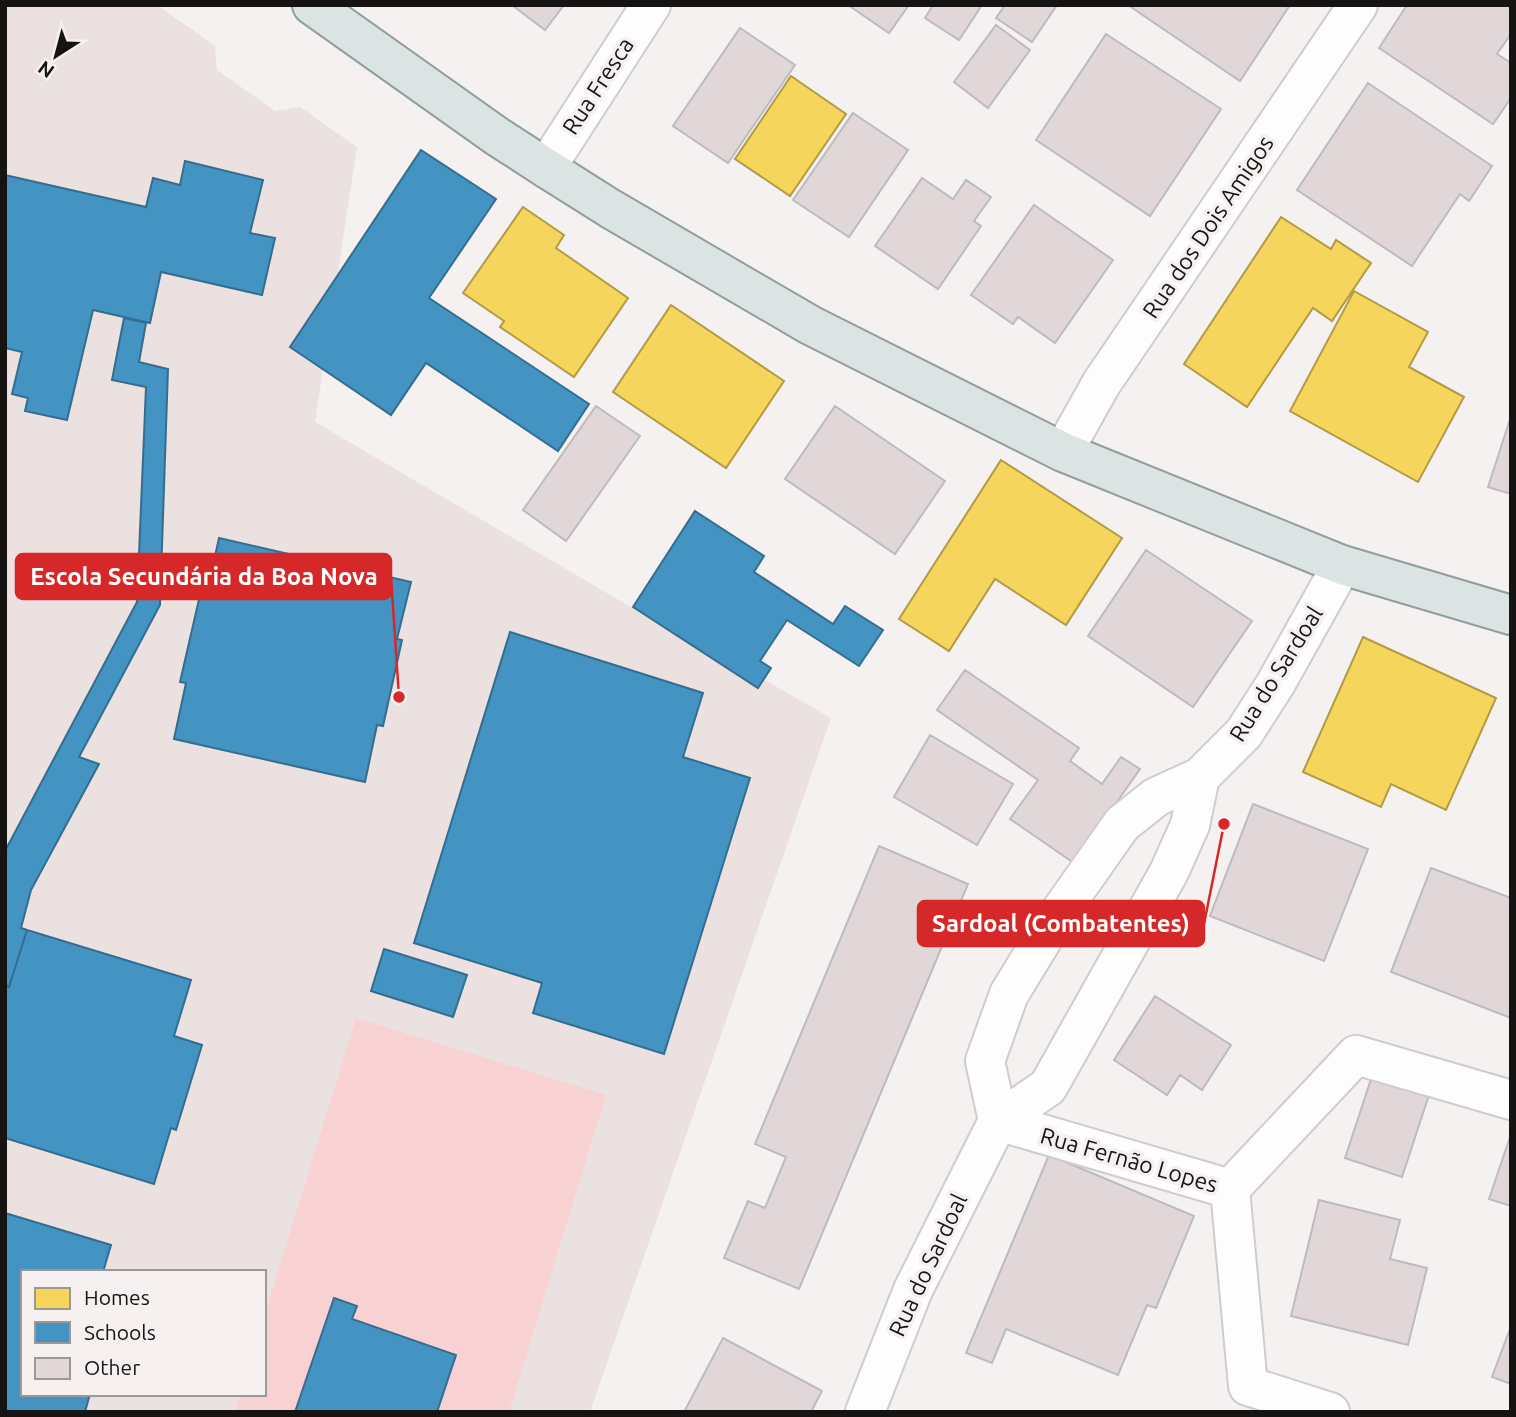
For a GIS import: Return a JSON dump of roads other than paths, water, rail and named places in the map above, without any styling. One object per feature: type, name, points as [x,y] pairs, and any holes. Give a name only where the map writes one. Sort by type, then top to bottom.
[{"type":"main road","points":[[312,5],[498,137],[611,209],[810,325],[1063,452],[1342,565],[1511,615]]},
{"type":"street","name":"Rua Fresca","points":[[547,168],[651,5]]},
{"type":"street","name":"Rua dos Dois Amigos","points":[[1063,452],[1101,384],[1358,5]]},
{"type":"street","name":"Rua do Sardoal","points":[[998,1121],[985,1061],[1009,994],[1053,922],[1122,824],[1156,797],[1200,777],[1244,733],[1276,683],[1342,565]]},
{"type":"street","name":"Rua do Sardoal","points":[[865,1412],[913,1290],[998,1121],[1048,1087],[1169,872],[1191,825],[1200,777]]},
{"type":"street","points":[[1230,1189],[1356,1055],[1511,1100]]},
{"type":"street","name":"Rua Fernão Lopes","points":[[998,1121],[1230,1189],[1248,1386],[1330,1412]]},
{"type":"place","name":"Escola Secundária da Boa Nova","points":[[399,697]]},
{"type":"place","name":"Sardoal (Combatentes)","points":[[1224,824]]}]
